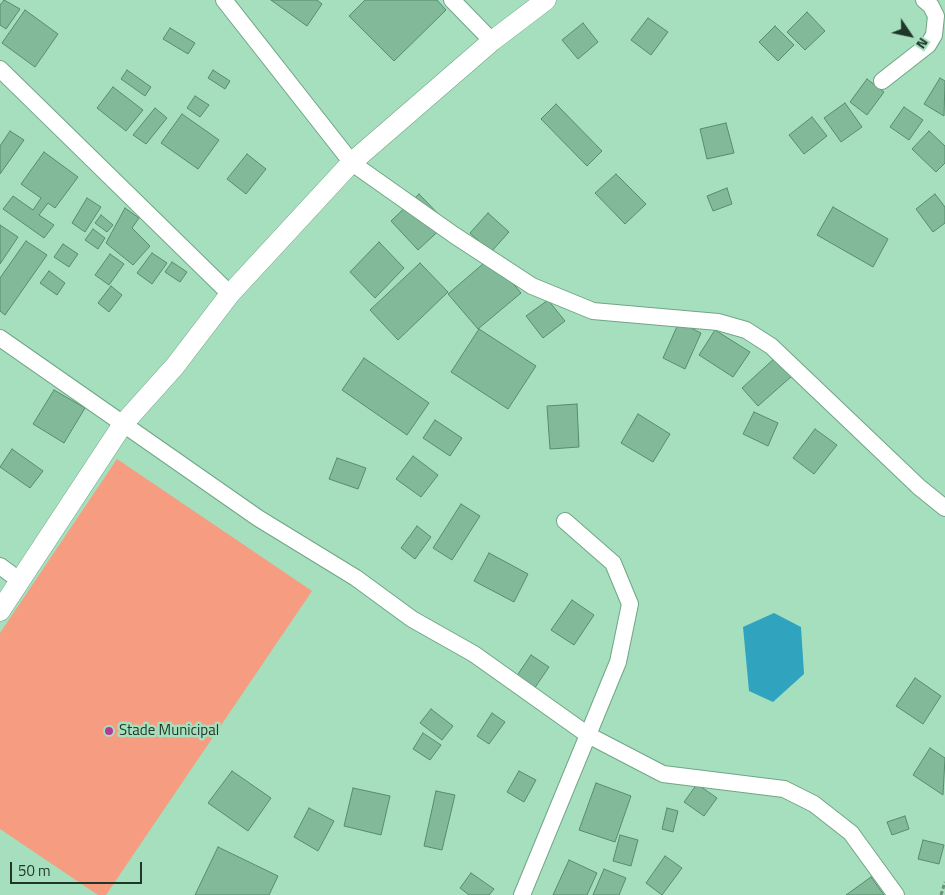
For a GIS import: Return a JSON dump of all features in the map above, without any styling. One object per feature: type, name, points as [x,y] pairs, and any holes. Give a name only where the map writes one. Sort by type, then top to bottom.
[{"type":"street","points":[[224,0],[352,163],[454,235],[532,286],[593,311],[718,322],[746,330],[771,346],[919,486],[945,508]]},
{"type":"street","points":[[452,0],[492,41]]},
{"type":"street","points":[[0,611],[123,424],[175,366],[230,294],[352,163],[492,41],[546,0]]},
{"type":"street","points":[[882,81],[928,45],[934,34],[936,16],[931,6],[924,0]]},
{"type":"street","points":[[0,69],[230,294]]},
{"type":"street","points":[[0,338],[258,518],[356,578],[412,619],[474,654],[588,735],[663,774],[784,790],[814,804],[851,833],[896,895]]},
{"type":"street","points":[[522,895],[618,662],[630,604],[613,563],[565,521]]},
{"type":"street","points":[[0,566],[19,580]]},
{"type":"path","points":[[941,895],[945,882]]},
{"type":"shaded area","name":"Stade Municipal","points":[[117,459],[312,591],[106,895],[98,895],[0,829],[0,633]]},
{"type":"water","points":[[774,613],[801,627],[804,674],[773,702],[749,691],[743,627]]},
{"type":"building","points":[[4,0],[20,9],[6,29],[0,25],[0,5]]},
{"type":"building","points":[[271,0],[317,0],[322,4],[307,26]]},
{"type":"building","points":[[365,0],[437,0],[446,10],[394,61],[349,16]]},
{"type":"building","points":[[25,10],[58,34],[35,67],[2,43]]},
{"type":"building","points":[[807,12],[825,31],[805,50],[787,32]]},
{"type":"building","points":[[648,18],[668,32],[651,55],[631,40]]},
{"type":"building","points":[[583,23],[598,42],[578,59],[562,40]]},
{"type":"building","points":[[775,26],[794,45],[778,61],[759,42]]},
{"type":"building","points":[[170,28],[195,43],[188,54],[163,39]]},
{"type":"building","points":[[127,70],[151,87],[145,96],[121,79]]},
{"type":"building","points":[[213,70],[230,81],[225,89],[208,78]]},
{"type":"building","points":[[940,78],[945,81],[944,116],[924,104]]},
{"type":"building","points":[[867,79],[884,92],[867,115],[850,102]]},
{"type":"building","points":[[113,87],[143,110],[126,131],[97,108]]},
{"type":"building","points":[[195,96],[209,105],[200,117],[187,108]]},
{"type":"building","points":[[845,103],[862,127],[841,142],[824,118]]},
{"type":"building","points":[[556,104],[602,151],[587,166],[541,119]]},
{"type":"building","points":[[904,107],[923,120],[909,140],[890,127]]},
{"type":"building","points":[[155,108],[167,118],[146,144],[133,135]]},
{"type":"building","points":[[182,114],[219,140],[198,169],[161,143]]},
{"type":"building","points":[[812,117],[827,136],[804,154],[789,135]]},
{"type":"building","points":[[726,123],[734,153],[707,159],[700,129]]},
{"type":"building","points":[[10,131],[24,140],[0,174],[0,146]]},
{"type":"building","points":[[929,131],[945,146],[945,163],[936,172],[912,149]]},
{"type":"building","points":[[44,152],[78,177],[55,208],[48,203],[39,215],[54,225],[44,238],[3,209],[13,196],[33,210],[41,198],[21,184]]},
{"type":"building","points":[[247,154],[266,169],[246,194],[227,179]]},
{"type":"building","points":[[616,174],[646,204],[625,224],[595,193]]},
{"type":"building","points":[[727,188],[732,204],[713,211],[707,196]]},
{"type":"building","points":[[419,194],[447,223],[418,250],[391,221]]},
{"type":"building","points":[[935,194],[945,207],[945,223],[933,232],[916,209]]},
{"type":"building","points":[[87,198],[101,207],[85,232],[72,223]]},
{"type":"building","points":[[833,207],[888,239],[873,267],[817,235]]},
{"type":"building","points":[[125,208],[139,218],[132,228],[150,246],[133,265],[106,243]]},
{"type":"building","points":[[488,213],[509,232],[491,252],[470,233]]},
{"type":"building","points":[[101,215],[113,225],[107,232],[95,223]]},
{"type":"building","points":[[0,225],[18,237],[0,264]]},
{"type":"building","points":[[93,229],[105,238],[98,249],[85,240]]},
{"type":"building","points":[[26,241],[47,255],[5,315],[0,311],[0,278]]},
{"type":"building","points":[[379,242],[404,268],[375,298],[350,272]]},
{"type":"building","points":[[63,244],[78,254],[69,267],[54,257]]},
{"type":"building","points":[[152,253],[167,263],[152,284],[137,273]]},
{"type":"building","points":[[110,254],[124,264],[109,285],[95,275]]},
{"type":"building","points":[[491,257],[521,293],[478,329],[448,294]]},
{"type":"building","points":[[172,262],[187,272],[180,282],[165,272]]},
{"type":"building","points":[[420,263],[448,292],[398,340],[370,310]]},
{"type":"building","points":[[49,271],[65,283],[57,295],[40,283]]},
{"type":"building","points":[[111,286],[122,295],[109,312],[98,303]]},
{"type":"building","points":[[548,300],[565,321],[543,338],[526,316]]},
{"type":"building","points":[[679,322],[701,333],[685,369],[663,358]]},
{"type":"building","points":[[479,329],[536,366],[508,409],[451,372]]},
{"type":"building","points":[[715,330],[750,352],[733,377],[699,355]]},
{"type":"building","points":[[776,357],[792,376],[758,406],[742,388]]},
{"type":"building","points":[[364,358],[429,403],[407,435],[342,390]]},
{"type":"building","points":[[54,390],[85,408],[64,443],[33,424]]},
{"type":"building","points":[[577,404],[579,447],[550,449],[547,406]]},
{"type":"building","points":[[754,412],[778,423],[768,446],[743,434]]},
{"type":"building","points":[[638,414],[670,434],[653,462],[621,443]]},
{"type":"building","points":[[435,420],[462,438],[450,456],[423,438]]},
{"type":"building","points":[[815,429],[837,445],[814,474],[793,458]]},
{"type":"building","points":[[12,449],[43,471],[30,488],[0,467]]},
{"type":"building","points":[[413,456],[438,475],[421,497],[396,479]]},
{"type":"building","points":[[337,458],[366,468],[358,489],[329,479]]},
{"type":"building","points":[[461,504],[480,516],[452,560],[433,548]]},
{"type":"building","points":[[417,526],[431,537],[415,559],[401,548]]},
{"type":"building","points":[[489,553],[528,574],[514,602],[474,581]]},
{"type":"building","points":[[572,600],[594,615],[574,645],[551,630]]},
{"type":"building","points":[[531,655],[549,667],[534,689],[516,677]]},
{"type":"building","points":[[915,678],[941,696],[923,724],[896,706]]},
{"type":"building","points":[[431,709],[453,726],[442,740],[420,723]]},
{"type":"building","points":[[492,713],[505,722],[489,744],[477,736]]},
{"type":"building","points":[[423,733],[441,745],[430,760],[413,749]]},
{"type":"building","points":[[930,748],[945,758],[943,795],[913,775]]},
{"type":"building","points":[[232,771],[271,798],[248,831],[208,803]]},
{"type":"building","points":[[519,771],[536,780],[524,802],[507,792]]},
{"type":"building","points":[[596,783],[631,796],[615,842],[579,830]]},
{"type":"building","points":[[697,784],[717,798],[704,816],[684,802]]},
{"type":"building","points":[[353,788],[390,796],[381,835],[344,826]]},
{"type":"building","points":[[436,791],[455,795],[442,850],[424,846]]},
{"type":"building","points":[[309,808],[334,821],[318,851],[294,837]]},
{"type":"building","points":[[667,808],[678,811],[673,832],[662,829]]},
{"type":"building","points":[[905,816],[909,829],[892,835],[887,822]]},
{"type":"building","points":[[620,835],[638,840],[631,866],[613,861]]},
{"type":"building","points":[[923,840],[944,845],[939,864],[918,859]]},
{"type":"building","points":[[218,847],[278,876],[269,895],[195,895]]},
{"type":"building","points":[[665,856],[682,868],[662,895],[646,883]]},
{"type":"building","points":[[569,860],[597,873],[587,895],[553,895]]},
{"type":"building","points":[[604,869],[626,878],[619,895],[593,895]]},
{"type":"building","points":[[471,873],[494,889],[489,895],[469,895],[460,888]]},
{"type":"building","points":[[871,877],[884,895],[846,895]]},
{"type":"place","name":"Stade Municipal","points":[[109,731]]}]
